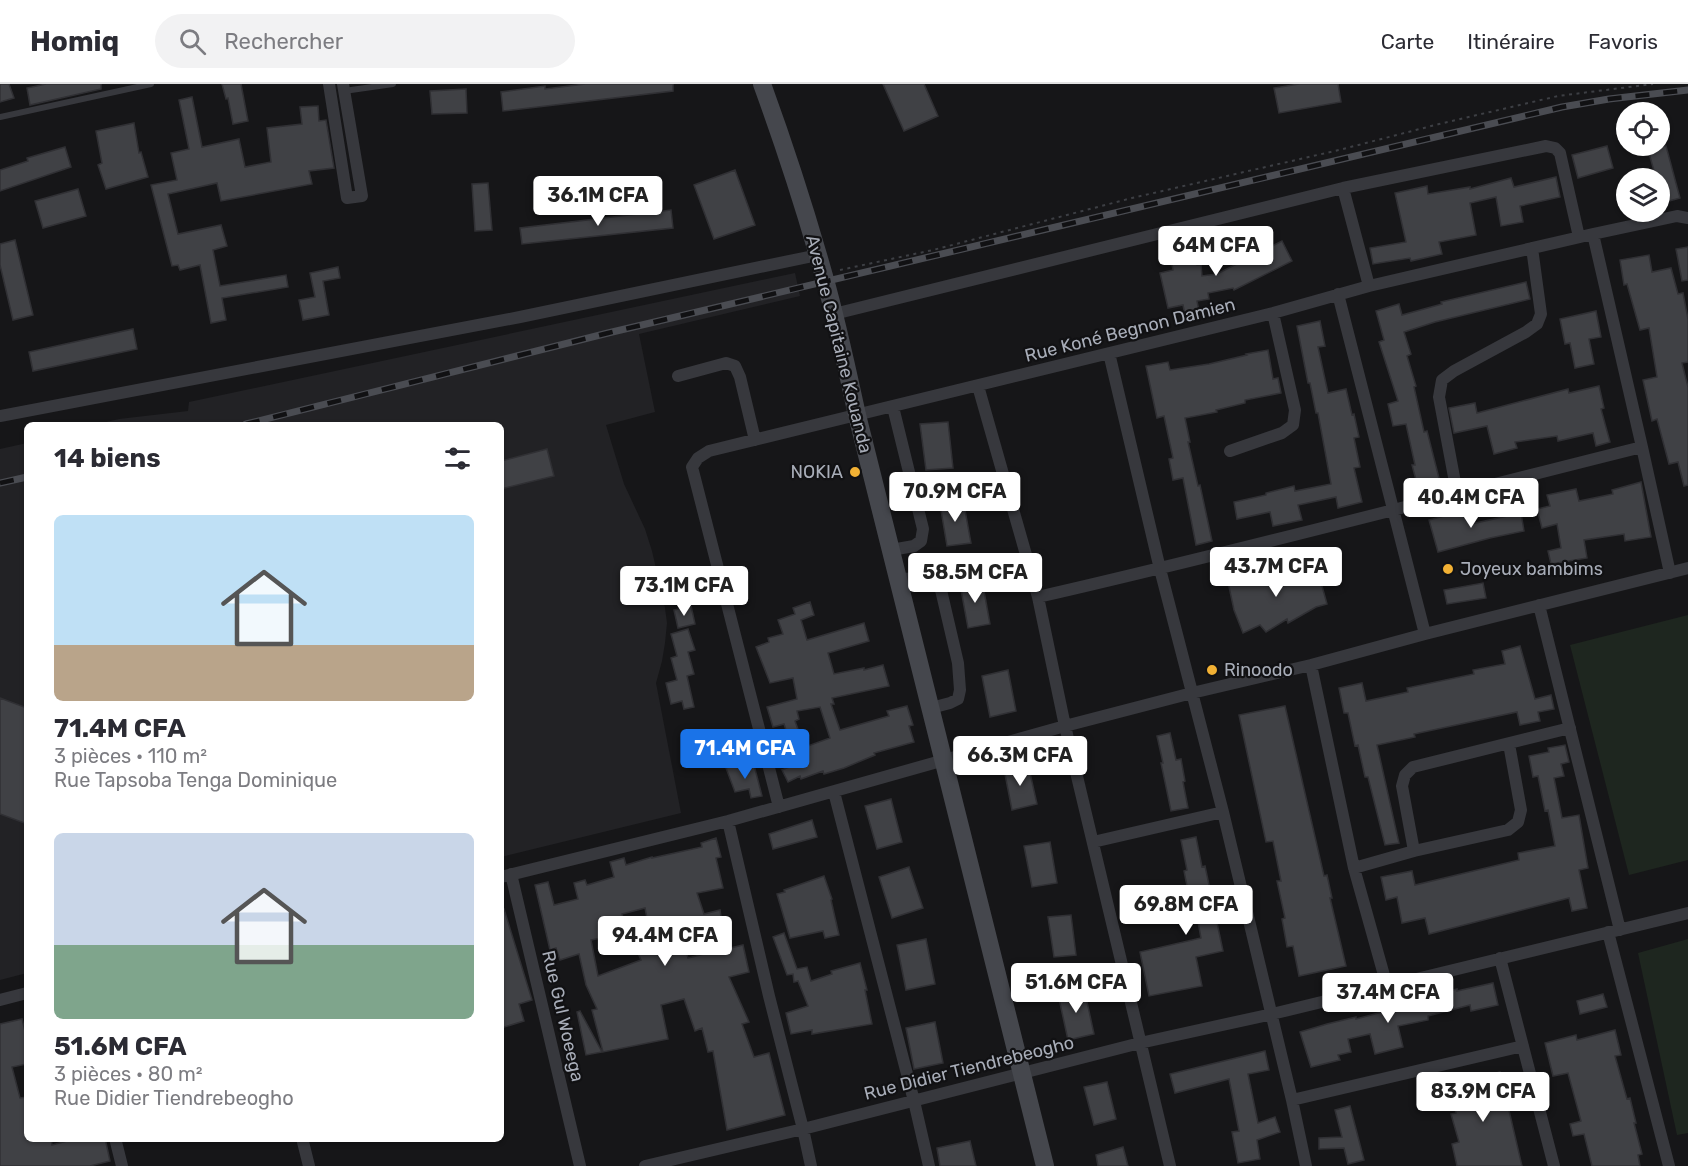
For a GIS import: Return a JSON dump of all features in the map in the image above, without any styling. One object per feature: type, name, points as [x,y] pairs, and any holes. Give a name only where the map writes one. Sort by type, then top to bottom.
[{"type":"street","points":[[329,84],[347,198],[362,196],[343,87]]},
{"type":"street","name":"Avenue Capitaine Kouanda","points":[[762,84],[784,144],[824,274],[857,415],[1045,1166]]},
{"type":"street","points":[[834,314],[1343,188],[1546,146],[1560,153],[1579,237]]},
{"type":"street","points":[[1343,188],[1369,286]]},
{"type":"street","name":"Rue Koné Begnon Damien","points":[[778,807],[692,467],[698,458],[709,452],[755,440],[1273,313],[1369,286],[1677,216],[1688,218]]},
{"type":"street","points":[[1593,234],[1670,573]]},
{"type":"street","points":[[1457,493],[1439,397],[1442,380],[1454,370],[1537,324],[1541,314],[1532,248]]},
{"type":"street","points":[[0,416],[519,317],[818,255]]},
{"type":"street","points":[[1338,294],[1425,634]]},
{"type":"street","points":[[1230,451],[1282,433],[1293,425],[1295,410],[1273,313]]},
{"type":"street","points":[[1109,353],[1160,569],[1272,1014],[1306,1166]]},
{"type":"street","points":[[678,376],[726,363],[735,366],[740,377],[755,440]]},
{"type":"street","points":[[978,386],[1038,597],[1065,726],[1170,1166]]},
{"type":"street","points":[[891,550],[914,546],[921,540],[923,529],[892,407]]},
{"type":"street","points":[[1038,597],[1160,569],[1642,447]]},
{"type":"street","points":[[506,876],[728,822],[1065,726],[1688,568]]},
{"type":"street","points":[[898,579],[932,579],[941,590],[958,663],[960,690],[958,699],[950,704],[931,708]]},
{"type":"street","points":[[1539,605],[1570,728],[1614,931],[1669,1166]]},
{"type":"street","points":[[1311,665],[1353,868],[1387,986]]},
{"type":"street","points":[[1414,851],[1402,786],[1405,775],[1413,767],[1570,728]]},
{"type":"street","points":[[1353,868],[1414,851],[1508,830],[1518,822],[1521,810],[1509,744]]},
{"type":"street","points":[[834,792],[929,1166]]},
{"type":"street","points":[[1093,842],[1223,812]]},
{"type":"street","points":[[728,822],[811,1166]]},
{"type":"street","name":"Rue Gul Woeega","points":[[506,876],[580,1166]]},
{"type":"street","name":"Rue Didier Tiendrebeogho","points":[[645,1166],[803,1129],[1140,1043],[1272,1014],[1688,913]]},
{"type":"street","points":[[1500,958],[1554,1166]]},
{"type":"street","points":[[0,1000],[24,994]]},
{"type":"street","points":[[1292,1100],[1523,1046]]},
{"type":"street","points":[[116,1142],[122,1166]]},
{"type":"street","points":[[303,1142],[309,1166]]},
{"type":"lane","points":[[0,117],[151,84]]},
{"type":"lane","points":[[343,87],[393,84]]},
{"type":"path","points":[[824,274],[933,250],[1059,216],[1514,106],[1558,96],[1653,84]]},
{"type":"shaded area","points":[[795,273],[800,296],[639,334],[655,412],[606,425],[624,484],[645,529],[665,608],[667,623],[665,643],[656,683],[681,813],[504,856],[504,422],[106,422],[188,411],[189,402]]},
{"type":"shaded area","points":[[24,444],[24,974],[0,980],[0,449]]},
{"type":"shaded area","points":[[1688,615],[1688,860],[1629,875],[1570,645]]},
{"type":"shaded area","points":[[1688,939],[1688,1133],[1677,1135],[1638,953]]},
{"type":"building","points":[[0,84],[9,84],[14,98],[0,102]]},
{"type":"building","points":[[46,84],[101,84],[101,89],[30,105],[27,88]]},
{"type":"building","points":[[222,84],[241,84],[248,121],[233,124],[228,98],[226,99]]},
{"type":"building","points":[[585,84],[673,84],[673,91],[503,111],[501,92],[545,86],[545,89]]},
{"type":"building","points":[[883,84],[924,84],[938,116],[904,131]]},
{"type":"building","points":[[1299,84],[1338,84],[1341,102],[1279,113],[1274,88]]},
{"type":"building","points":[[466,89],[467,113],[432,114],[430,91]]},
{"type":"building","points":[[192,97],[202,147],[239,139],[245,167],[271,162],[267,128],[302,124],[300,107],[318,106],[319,121],[326,120],[334,168],[309,171],[312,184],[221,201],[217,183],[168,194],[178,234],[221,225],[227,246],[213,250],[220,286],[286,275],[288,287],[222,298],[226,320],[211,323],[200,265],[180,270],[178,265],[172,266],[151,185],[177,180],[171,153],[189,149],[179,100]]},
{"type":"building","points":[[134,123],[139,153],[141,152],[148,177],[106,189],[98,165],[102,163],[96,131]]},
{"type":"building","points":[[1607,146],[1613,168],[1578,178],[1572,155]]},
{"type":"building","points":[[65,147],[71,167],[0,191],[0,170],[28,161],[27,158]]},
{"type":"building","points":[[1650,156],[1669,156],[1680,198],[1670,201],[1670,168],[1653,168]]},
{"type":"building","points":[[735,170],[755,225],[714,239],[694,185]]},
{"type":"building","points":[[1556,177],[1560,197],[1520,206],[1523,222],[1501,226],[1496,197],[1470,203],[1476,235],[1439,242],[1442,254],[1411,261],[1410,258],[1373,264],[1370,248],[1406,242],[1395,193],[1427,186],[1428,194],[1470,187],[1470,189],[1511,178],[1514,187]]},
{"type":"building","points":[[488,183],[492,230],[475,231],[472,184]]},
{"type":"building","points":[[78,189],[86,216],[43,228],[35,201]]},
{"type":"building","points":[[671,210],[673,228],[522,244],[520,228]]},
{"type":"building","points":[[15,240],[33,315],[13,320],[0,265],[0,244]]},
{"type":"building","points":[[1282,241],[1292,261],[1234,290],[1233,288],[1208,293],[1209,299],[1197,301],[1199,311],[1185,315],[1183,305],[1168,308],[1160,273],[1173,270],[1171,259],[1195,254],[1197,265],[1201,265],[1202,276],[1217,274]]},
{"type":"building","points":[[1688,247],[1688,280],[1682,281],[1676,249]]},
{"type":"building","points":[[1649,255],[1652,272],[1671,268],[1678,294],[1683,293],[1688,319],[1688,362],[1682,363],[1688,387],[1688,485],[1684,486],[1678,462],[1669,464],[1657,419],[1652,421],[1643,380],[1657,377],[1649,328],[1640,330],[1627,284],[1624,285],[1620,260]]},
{"type":"building","points":[[338,267],[340,278],[323,281],[329,315],[303,320],[299,300],[315,297],[310,273]]},
{"type":"building","points":[[1526,282],[1530,299],[1435,322],[1404,332],[1411,354],[1407,356],[1416,386],[1414,387],[1424,432],[1427,431],[1441,486],[1419,491],[1412,465],[1415,465],[1406,424],[1393,426],[1388,404],[1398,401],[1379,342],[1384,340],[1376,311],[1399,304],[1402,315],[1442,304],[1441,302]]},
{"type":"building","points":[[1596,311],[1601,337],[1589,339],[1594,364],[1575,368],[1570,343],[1565,344],[1560,319]]},
{"type":"building","points":[[1320,321],[1325,346],[1318,347],[1328,393],[1346,389],[1352,415],[1354,414],[1359,437],[1354,438],[1360,467],[1354,468],[1362,502],[1338,508],[1336,497],[1298,505],[1302,520],[1273,526],[1270,512],[1237,519],[1234,502],[1294,486],[1295,491],[1331,484],[1318,413],[1316,413],[1310,383],[1308,383],[1297,326]]},
{"type":"building","points":[[133,329],[137,349],[33,371],[29,352]]},
{"type":"building","points":[[1268,350],[1273,379],[1278,378],[1281,393],[1245,400],[1245,403],[1216,410],[1217,412],[1185,418],[1190,442],[1188,442],[1212,541],[1196,545],[1183,478],[1173,480],[1169,459],[1173,458],[1164,416],[1157,418],[1146,366],[1168,362],[1170,370],[1209,364]]},
{"type":"building","points":[[1599,386],[1604,408],[1601,409],[1610,442],[1596,446],[1593,433],[1558,441],[1557,436],[1515,442],[1517,448],[1494,454],[1487,426],[1454,433],[1449,408],[1475,403],[1477,413],[1568,389],[1569,393]]},
{"type":"building","points":[[948,422],[953,468],[926,470],[920,424]]},
{"type":"building","points":[[547,449],[554,476],[504,488],[504,460]]},
{"type":"building","points":[[1641,482],[1651,537],[1625,541],[1624,534],[1584,540],[1587,558],[1551,564],[1548,551],[1561,548],[1557,524],[1542,528],[1537,509],[1550,506],[1547,495],[1576,489],[1579,501],[1613,494],[1612,490]]},
{"type":"building","points":[[963,499],[971,543],[947,546],[940,504]]},
{"type":"building","points":[[1467,510],[1471,524],[1521,513],[1524,531],[1438,552],[1429,520]]},
{"type":"building","points":[[1317,568],[1327,604],[1316,607],[1288,623],[1287,619],[1266,632],[1260,625],[1243,633],[1234,610],[1228,582],[1249,582],[1250,574],[1277,574],[1277,569],[1306,571]]},
{"type":"building","points":[[982,580],[990,624],[968,628],[960,584]]},
{"type":"building","points":[[1483,583],[1486,598],[1447,604],[1444,590]]},
{"type":"building","points":[[810,602],[814,615],[801,620],[807,640],[864,623],[869,641],[828,653],[834,674],[883,665],[889,686],[832,698],[834,704],[831,704],[840,730],[889,716],[887,711],[907,706],[913,725],[909,726],[914,742],[874,753],[875,755],[844,768],[824,774],[823,771],[801,779],[800,776],[788,782],[782,770],[789,767],[785,751],[792,749],[784,724],[773,727],[767,707],[797,699],[793,678],[770,683],[756,647],[769,642],[768,638],[783,634],[778,620],[795,614],[793,608]],"holes":[[[820,707],[830,738],[804,746],[795,721],[799,719],[797,711]]]},
{"type":"building","points":[[691,606],[695,624],[678,628],[674,610]]},
{"type":"building","points":[[688,629],[695,650],[688,652],[694,674],[687,676],[694,707],[684,709],[682,701],[671,704],[666,683],[677,680],[671,658],[677,656],[671,634]]},
{"type":"building","points":[[1520,646],[1535,699],[1551,695],[1554,709],[1538,712],[1540,721],[1520,725],[1517,712],[1414,734],[1415,737],[1377,745],[1399,843],[1385,845],[1368,777],[1365,777],[1358,745],[1355,746],[1348,713],[1344,713],[1339,688],[1362,683],[1366,701],[1408,692],[1407,688],[1474,674],[1473,670],[1505,664],[1502,651]]},
{"type":"building","points":[[1008,670],[1016,711],[990,717],[982,676]]},
{"type":"building","points":[[0,698],[24,707],[24,823],[0,814]]},
{"type":"building","points":[[1285,706],[1324,876],[1327,875],[1346,966],[1299,976],[1293,946],[1287,947],[1282,919],[1285,918],[1277,881],[1281,881],[1273,841],[1266,842],[1239,715]]},
{"type":"building","points":[[1170,733],[1176,760],[1181,759],[1188,808],[1171,811],[1157,736]]},
{"type":"building","points":[[1565,745],[1569,762],[1561,764],[1564,776],[1554,778],[1562,818],[1579,815],[1588,868],[1579,870],[1587,908],[1572,911],[1569,898],[1429,934],[1425,918],[1402,923],[1397,897],[1386,900],[1381,877],[1412,871],[1415,885],[1519,860],[1518,853],[1555,846],[1548,810],[1545,811],[1538,776],[1533,777],[1529,756],[1549,752],[1548,748]]},
{"type":"building","points":[[738,764],[739,768],[754,765],[762,796],[751,798],[749,789],[735,792],[726,768]]},
{"type":"building","points":[[1028,764],[1037,804],[1012,810],[1004,769]]},
{"type":"building","points":[[891,799],[902,842],[877,849],[865,806]]},
{"type":"building","points":[[812,820],[817,837],[773,849],[769,834]]},
{"type":"building","points":[[1196,837],[1202,867],[1205,866],[1223,951],[1196,957],[1202,986],[1149,996],[1140,952],[1201,938],[1193,895],[1189,896],[1181,840]]},
{"type":"building","points":[[716,838],[721,857],[716,858],[723,888],[697,893],[704,914],[720,910],[726,949],[743,945],[749,972],[729,977],[749,1022],[742,1024],[754,1057],[769,1053],[785,1115],[727,1130],[713,1051],[708,1052],[702,1028],[695,1031],[684,999],[661,1005],[668,1039],[603,1052],[592,1010],[597,1009],[586,985],[579,954],[560,960],[556,948],[550,950],[535,885],[548,882],[554,905],[578,899],[574,883],[585,880],[587,885],[614,877],[610,862],[624,858],[626,865],[702,847],[701,843]],"holes":[[[645,908],[649,928],[630,935],[641,960],[598,976],[591,940],[616,935],[618,944],[629,941],[622,914]],[[705,929],[708,953],[688,958],[682,937]]]},
{"type":"building","points":[[1050,842],[1057,883],[1032,887],[1024,846]]},
{"type":"building","points":[[909,867],[923,908],[892,918],[879,877]]},
{"type":"building","points":[[824,876],[832,899],[839,935],[825,938],[823,931],[790,938],[777,894]]},
{"type":"building","points":[[504,909],[532,1000],[519,1004],[524,1021],[504,1027]]},
{"type":"building","points":[[1071,915],[1076,955],[1054,957],[1048,917]]},
{"type":"building","points":[[784,933],[797,969],[807,967],[811,981],[832,974],[831,971],[860,963],[872,1024],[812,1034],[812,1030],[791,1034],[786,1013],[808,1006],[798,981],[794,982],[793,974],[787,975],[773,937]]},
{"type":"building","points":[[926,939],[935,984],[906,990],[897,945]]},
{"type":"building","points":[[1493,983],[1498,1005],[1471,1011],[1470,1005],[1428,1016],[1428,1020],[1398,1026],[1403,1047],[1375,1054],[1370,1034],[1348,1039],[1351,1052],[1338,1055],[1340,1060],[1311,1067],[1300,1032],[1431,1001],[1430,996],[1457,989],[1457,991]]},
{"type":"building","points":[[1084,988],[1094,1034],[1068,1040],[1058,994]]},
{"type":"building","points":[[1603,994],[1607,1007],[1580,1014],[1577,1001]]},
{"type":"building","points":[[580,1011],[602,1052],[586,1055],[577,1012]]},
{"type":"building","points":[[22,1019],[24,1027],[24,1065],[12,1067],[20,1098],[24,1097],[24,1142],[52,1142],[52,1145],[63,1142],[106,1142],[110,1161],[90,1166],[0,1166],[0,1024]]},
{"type":"building","points":[[935,1022],[943,1063],[914,1069],[906,1028]]},
{"type":"building","points":[[1615,1030],[1621,1055],[1615,1056],[1636,1123],[1634,1123],[1642,1154],[1638,1155],[1640,1166],[1592,1166],[1584,1134],[1573,1136],[1570,1124],[1581,1121],[1568,1073],[1553,1076],[1545,1043],[1576,1035],[1577,1040]]},
{"type":"building","points":[[1265,1051],[1269,1070],[1248,1074],[1258,1123],[1275,1117],[1280,1132],[1257,1140],[1260,1159],[1238,1163],[1232,1132],[1239,1131],[1229,1079],[1175,1093],[1170,1074]]},
{"type":"building","points":[[1500,1072],[1522,1166],[1457,1166],[1452,1144],[1459,1142],[1451,1114],[1456,1113],[1448,1081],[1465,1077],[1466,1081]]},
{"type":"building","points":[[1107,1082],[1116,1119],[1094,1125],[1084,1087]]},
{"type":"building","points":[[1350,1106],[1364,1160],[1348,1164],[1344,1148],[1319,1149],[1319,1138],[1342,1137],[1335,1110]]},
{"type":"building","points":[[970,1141],[976,1166],[940,1166],[937,1148]]},
{"type":"building","points":[[1123,1147],[1128,1166],[1098,1166],[1096,1155]]},
{"type":"railway","points":[[254,422],[608,333],[1562,107],[1688,90]]},
{"type":"railway","points":[[0,483],[24,478]]},
{"type":"place","name":"NOKIA","points":[[855,472]]},
{"type":"place","name":"Joyeux bambims","points":[[1448,569]]},
{"type":"place","name":"Rinoodo","points":[[1212,670]]}]
